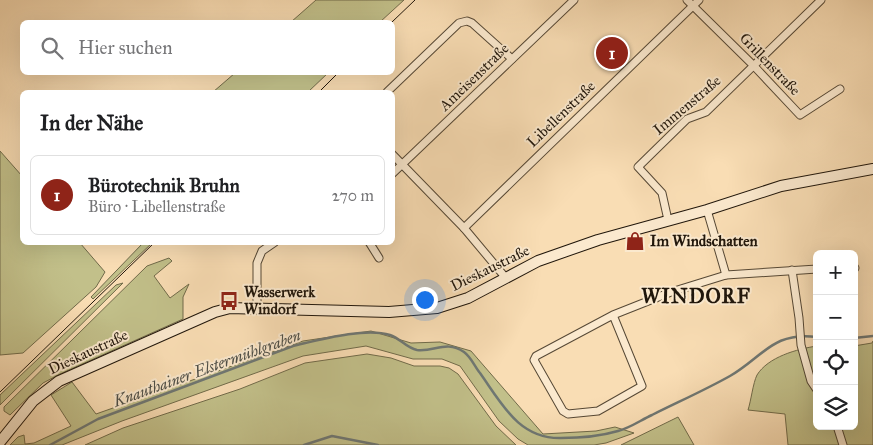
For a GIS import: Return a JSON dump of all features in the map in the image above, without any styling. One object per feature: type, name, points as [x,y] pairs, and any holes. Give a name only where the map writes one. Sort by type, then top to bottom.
[{"type":"main road","name":"Dieskaustraße","points":[[0,442],[34,401],[46,389],[59,381],[215,312],[230,308],[390,312],[437,308],[468,298],[538,261],[598,240],[707,210],[781,186],[873,169]]},
{"type":"street","name":"Ameisenstraße","points":[[395,171],[574,0]]},
{"type":"street","name":"Grillenstraße","points":[[687,0],[754,65],[800,115],[840,89]]},
{"type":"street","name":"Libellenstraße","points":[[464,228],[699,0]]},
{"type":"street","name":"Immenstraße","points":[[668,220],[662,193],[638,167],[687,119],[706,112],[821,0]]},
{"type":"street","points":[[389,90],[459,24],[467,21],[472,23],[512,59]]},
{"type":"street","points":[[395,157],[464,228],[505,277]]},
{"type":"street","points":[[707,210],[726,275]]},
{"type":"street","points":[[257,309],[257,263],[262,251],[271,245]]},
{"type":"street","points":[[371,245],[379,258]]},
{"type":"street","points":[[613,314],[642,386],[598,411],[568,414],[563,411],[534,360],[536,356],[613,314],[671,292],[726,275],[813,269]]},
{"type":"street","points":[[792,270],[802,349],[813,385]]},
{"type":"street","points":[[838,430],[843,445]]},
{"type":"shaded area","points":[[316,0],[404,0],[382,20],[293,20]]},
{"type":"shaded area","points":[[233,75],[326,75],[310,90],[215,90]]},
{"type":"shaded area","points":[[0,151],[20,174],[20,245],[82,245],[105,272],[96,287],[23,353],[0,355]]},
{"type":"shaded area","points":[[141,245],[150,245],[93,299],[91,297]]},
{"type":"shaded area","points":[[169,258],[172,261],[154,276],[170,298],[189,284],[183,297],[183,319],[60,374],[43,383],[10,415],[4,411],[4,407],[147,266]]},
{"type":"shaded area","points":[[123,283],[0,405],[0,395],[116,285]]},
{"type":"shaded area","points":[[371,331],[411,343],[440,342],[471,351],[543,434],[596,431],[615,427],[634,433],[606,443],[594,445],[528,445],[518,439],[499,421],[460,366],[442,359],[413,359],[366,346],[303,356],[122,421],[62,445],[10,445],[18,437],[24,435],[25,444],[34,443],[71,426],[51,395],[72,382],[96,414],[303,341]]},
{"type":"shaded area","points":[[873,341],[873,445],[788,445],[785,414],[748,410],[757,375],[768,363],[784,355],[813,347],[813,430],[858,430],[858,345],[872,343]]},
{"type":"shaded area","points":[[367,354],[391,358],[414,366],[449,368],[458,374],[496,426],[516,445],[85,445],[123,428],[240,389],[305,363]]},
{"type":"shaded area","points":[[678,417],[694,445],[621,445]]},
{"type":"waterway","name":"Knauthainer Elstermühlgraben","points":[[50,445],[98,419],[293,346],[355,333],[368,332],[394,336],[417,350],[452,347],[464,352],[513,418],[534,433],[546,437],[561,438],[611,433],[627,428],[730,376],[769,347],[779,342],[789,338],[813,337]]},
{"type":"waterway","name":"Knauthainer Elstermühlgraben","points":[[858,338],[873,336]]},
{"type":"waterway","points":[[304,445],[332,436],[378,445]]},
{"type":"tram line","points":[[394,20],[415,0]]},
{"type":"tram line","points":[[321,90],[336,75]]},
{"type":"tram line","points":[[0,392],[152,245]]},
{"type":"place","name":"Bürotechnik Bruhn","points":[[612,53]]},
{"type":"place","name":"Im Windschatten","points":[[635,241]]},
{"type":"place","name":"Wasserwerk Windorf","points":[[229,301]]},
{"type":"district","name":"WINDORF","points":[[696,296]]}]
